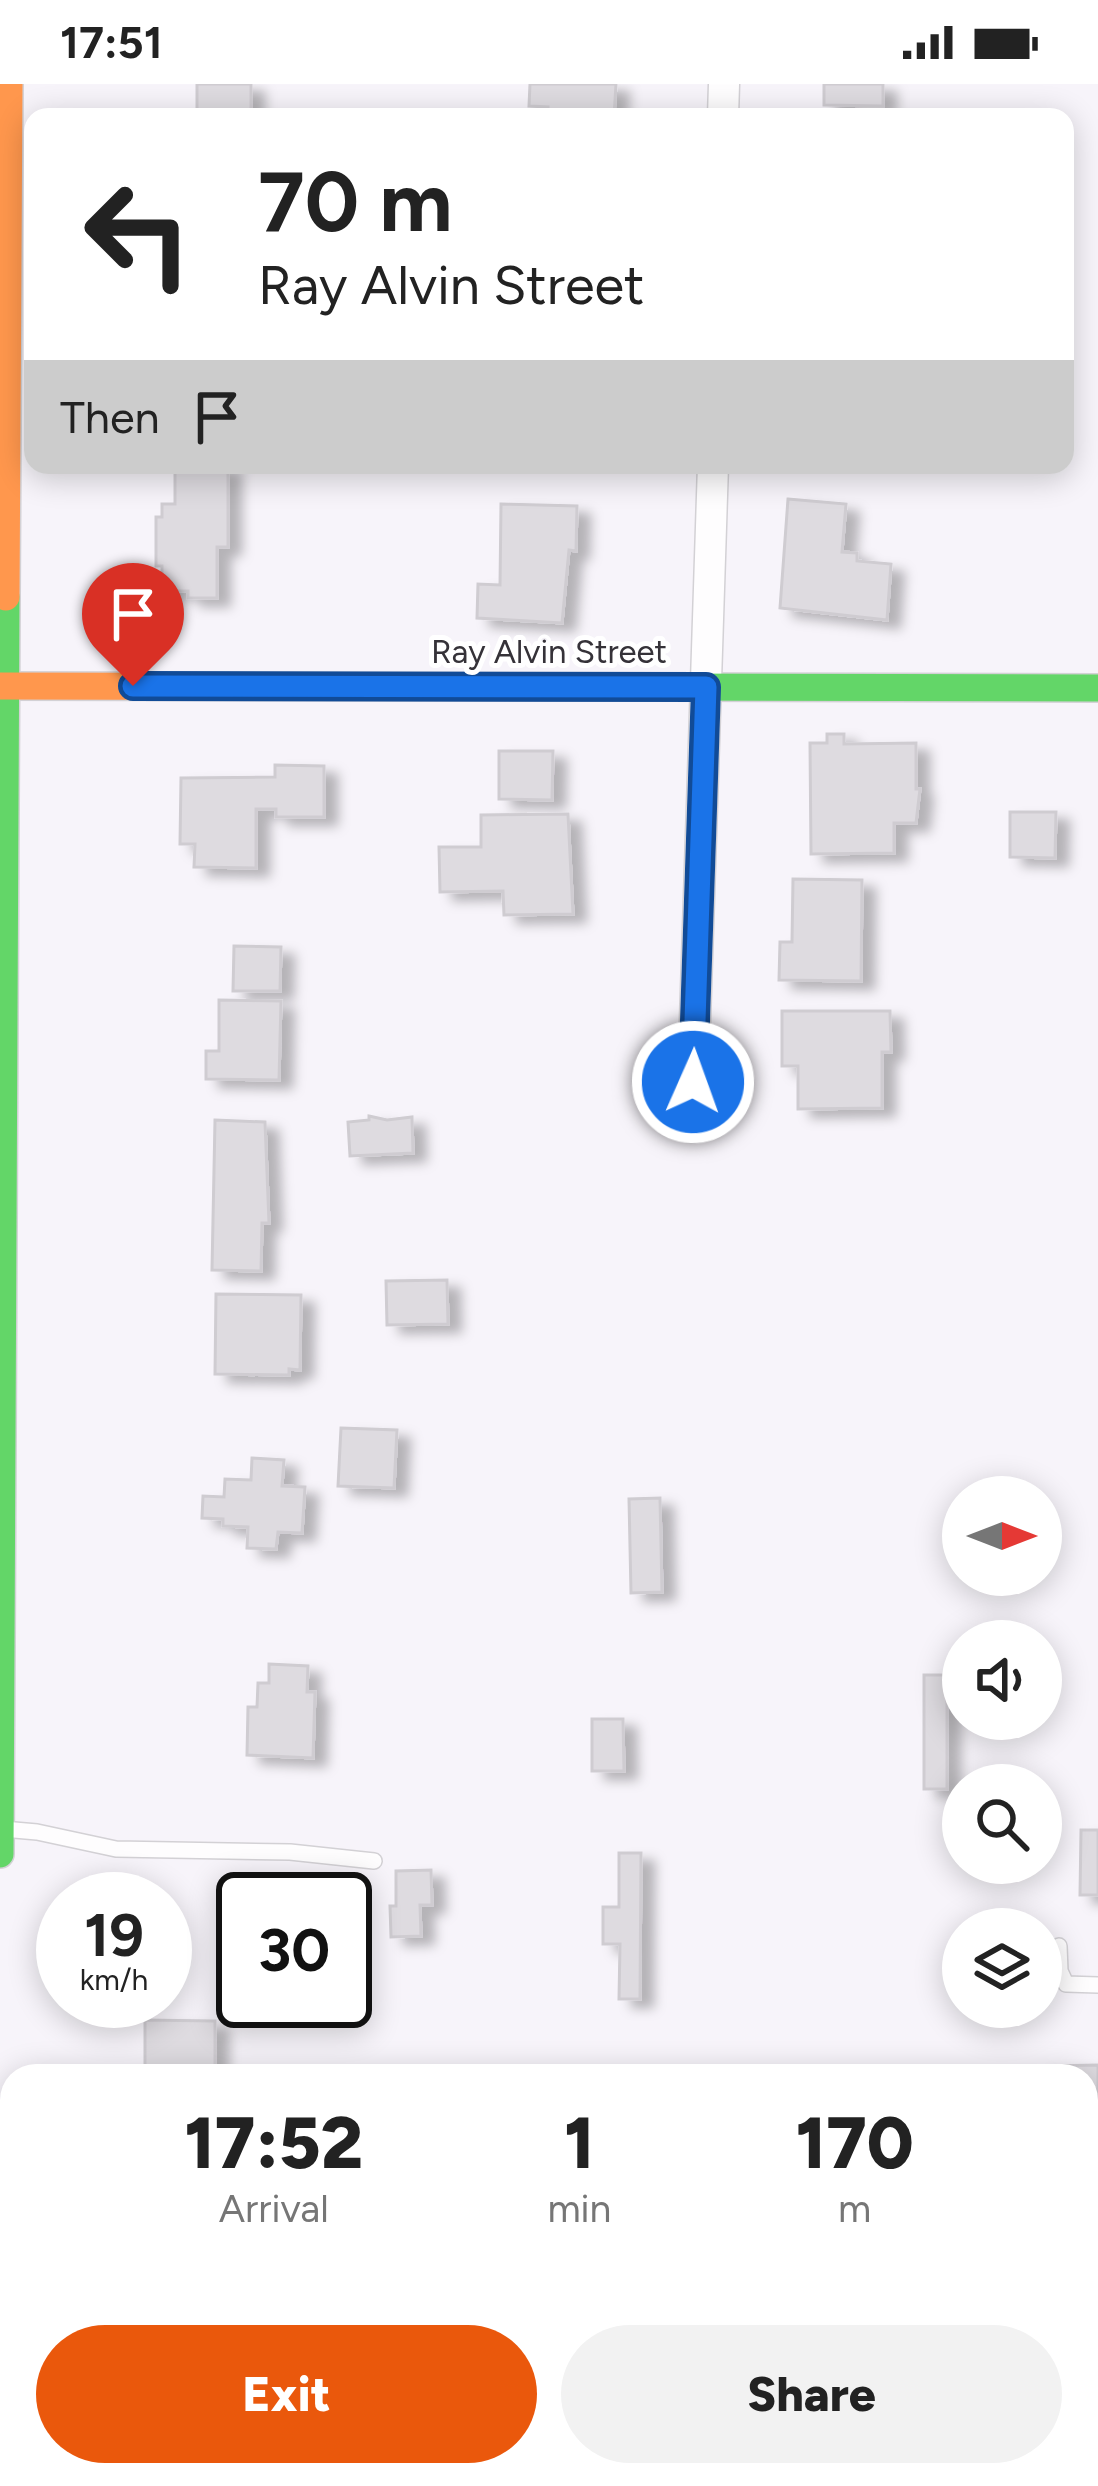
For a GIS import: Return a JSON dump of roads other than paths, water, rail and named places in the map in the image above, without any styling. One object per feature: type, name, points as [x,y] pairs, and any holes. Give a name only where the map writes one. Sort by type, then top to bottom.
[{"type":"street","points":[[0,1854],[9,84]]},
{"type":"street","points":[[693,1082],[712,474]]},
{"type":"street","name":"Ray Alvin Street","points":[[3,686],[1098,688]]},
{"type":"lane","points":[[0,1829],[116,1849],[290,1852],[374,1861]]},
{"type":"lane","points":[[1062,1975],[1066,1984],[1098,1985]]}]
